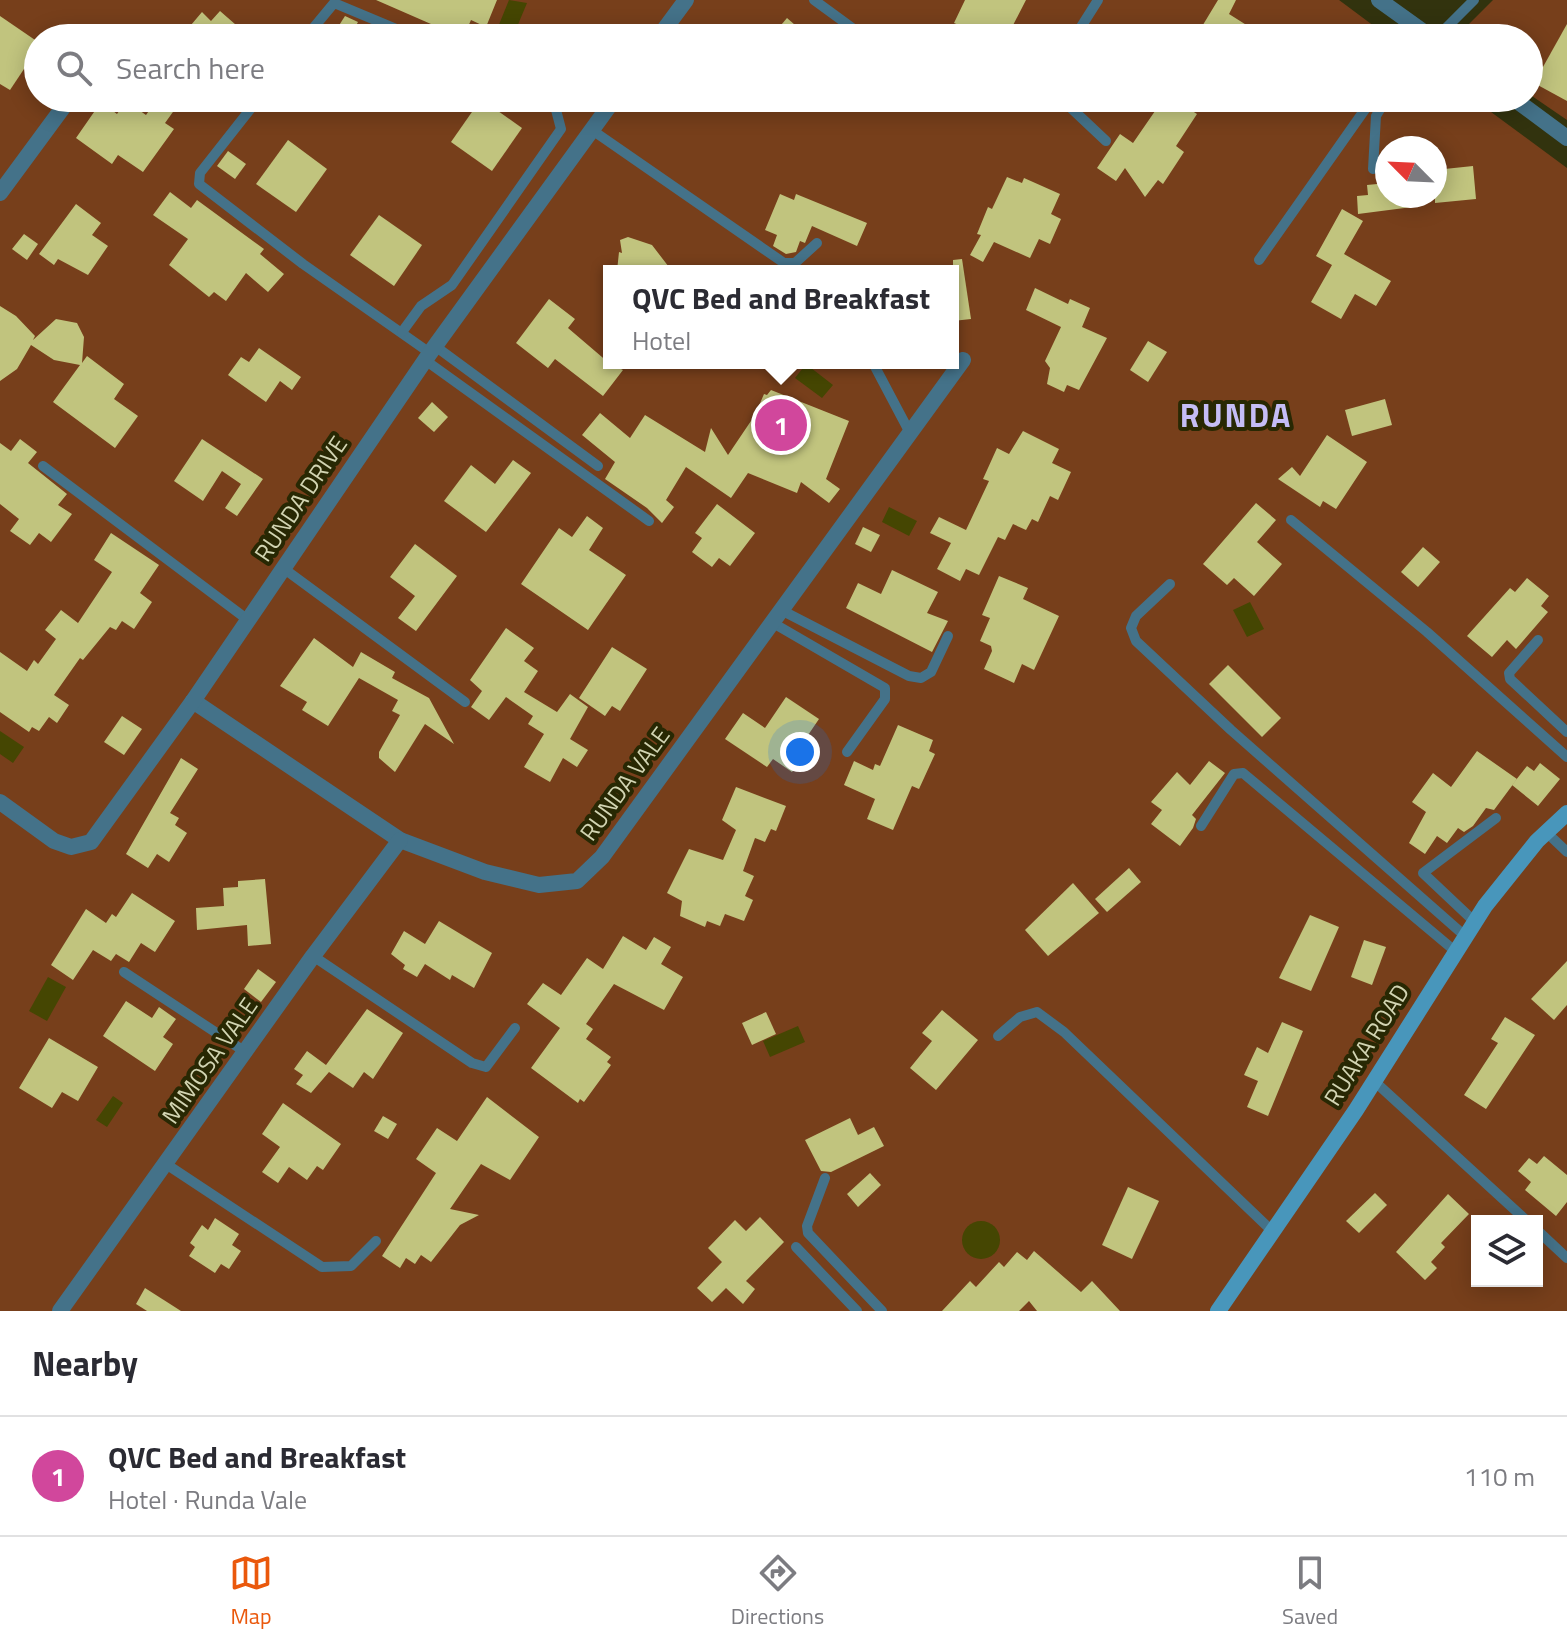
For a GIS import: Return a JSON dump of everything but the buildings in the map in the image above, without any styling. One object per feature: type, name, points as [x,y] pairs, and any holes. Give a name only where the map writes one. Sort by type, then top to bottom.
[{"type":"street","points":[[668,24],[686,0]]},
{"type":"street","points":[[1379,0],[1411,24]]},
{"type":"street","points":[[0,193],[60,112]]},
{"type":"street","name":"RUNDA DRIVE","points":[[0,802],[54,841],[71,847],[91,842],[193,701],[430,353],[605,112]]},
{"type":"street","points":[[1532,112],[1567,138]]},
{"type":"street","name":"RUNDA VALE","points":[[959,366],[963,360]]},
{"type":"street","name":"RUNDA VALE","points":[[193,701],[400,840],[485,872],[539,885],[577,881],[602,857],[956,369]]},
{"type":"street","name":"RUAKA ROAD","points":[[1218,1311],[1511,870],[1567,813]]},
{"type":"street","name":"MIMOSA VALE","points":[[60,1311],[247,1053],[313,956],[400,840]]},
{"type":"lane","points":[[814,0],[847,24]]},
{"type":"lane","points":[[1083,24],[1098,0]]},
{"type":"lane","points":[[1443,24],[1474,0]]},
{"type":"lane","points":[[317,24],[334,3],[384,24]]},
{"type":"lane","points":[[248,112],[200,173],[199,184],[303,264],[402,332],[649,521]]},
{"type":"lane","points":[[402,332],[421,306],[452,285],[561,129],[557,112]]},
{"type":"lane","points":[[1078,112],[1106,141]]},
{"type":"lane","points":[[1259,260],[1363,112]]},
{"type":"lane","points":[[1373,169],[1378,112]]},
{"type":"lane","points":[[592,130],[784,263],[795,263],[817,243]]},
{"type":"lane","points":[[430,353],[598,466]]},
{"type":"lane","points":[[876,369],[910,433]]},
{"type":"lane","points":[[43,466],[248,620]]},
{"type":"lane","points":[[1291,520],[1427,632],[1567,757]]},
{"type":"lane","points":[[283,568],[465,702]]},
{"type":"lane","points":[[1170,584],[1136,616],[1131,628],[1136,641],[1231,730],[1470,930]]},
{"type":"lane","points":[[777,616],[909,676],[921,678],[931,672],[948,636]]},
{"type":"lane","points":[[777,616],[885,688],[885,699],[847,752]]},
{"type":"lane","points":[[1538,640],[1509,673],[1510,679],[1567,732]]},
{"type":"lane","points":[[1201,826],[1234,774],[1243,773],[1455,951]]},
{"type":"lane","points":[[1470,930],[1423,873],[1496,818]]},
{"type":"lane","points":[[1546,832],[1567,852]]},
{"type":"lane","points":[[313,956],[472,1063],[486,1067],[515,1028]]},
{"type":"lane","points":[[124,972],[247,1053]]},
{"type":"lane","points":[[998,1036],[1020,1017],[1037,1012],[1064,1032],[1273,1232]]},
{"type":"lane","points":[[1373,1080],[1520,1215]]},
{"type":"lane","points":[[166,1164],[322,1267],[351,1266],[376,1241]]},
{"type":"lane","points":[[825,1178],[807,1226],[808,1233],[882,1311]]},
{"type":"lane","points":[[1543,1236],[1567,1258]]},
{"type":"lane","points":[[796,1247],[857,1311]]},
{"type":"shaded area","points":[[0,0],[1339,0],[1371,24],[24,24],[24,112],[1491,112],[1567,168],[1567,1311],[0,1311]]},
{"type":"shaded area","points":[[509,0],[527,3],[518,24],[499,24]]},
{"type":"shaded area","points":[[1493,0],[1567,0],[1567,120],[1543,104],[1543,24],[1469,24]]},
{"type":"shaded area","points":[[802,369],[812,369],[833,385],[822,398],[795,378]]},
{"type":"shaded area","points":[[889,507],[917,521],[909,536],[882,522]]},
{"type":"shaded area","points":[[1250,602],[1264,629],[1247,637],[1233,610]]},
{"type":"shaded area","points":[[0,731],[24,747],[13,763],[0,754]]},
{"type":"shaded area","points":[[48,977],[66,987],[47,1021],[29,1011]]},
{"type":"shaded area","points":[[798,1026],[805,1042],[770,1057],[763,1041]]},
{"type":"shaded area","points":[[113,1096],[123,1103],[107,1127],[96,1120]]},
{"type":"shaded area","points":[[981,1221],[995,1226],[1000,1240],[995,1254],[981,1259],[967,1254],[962,1240],[967,1226]]},
{"type":"place","name":"QVC Bed and Breakfast","points":[[781,425]]},
{"type":"district","name":"RUNDA","points":[[1236,416]]}]
